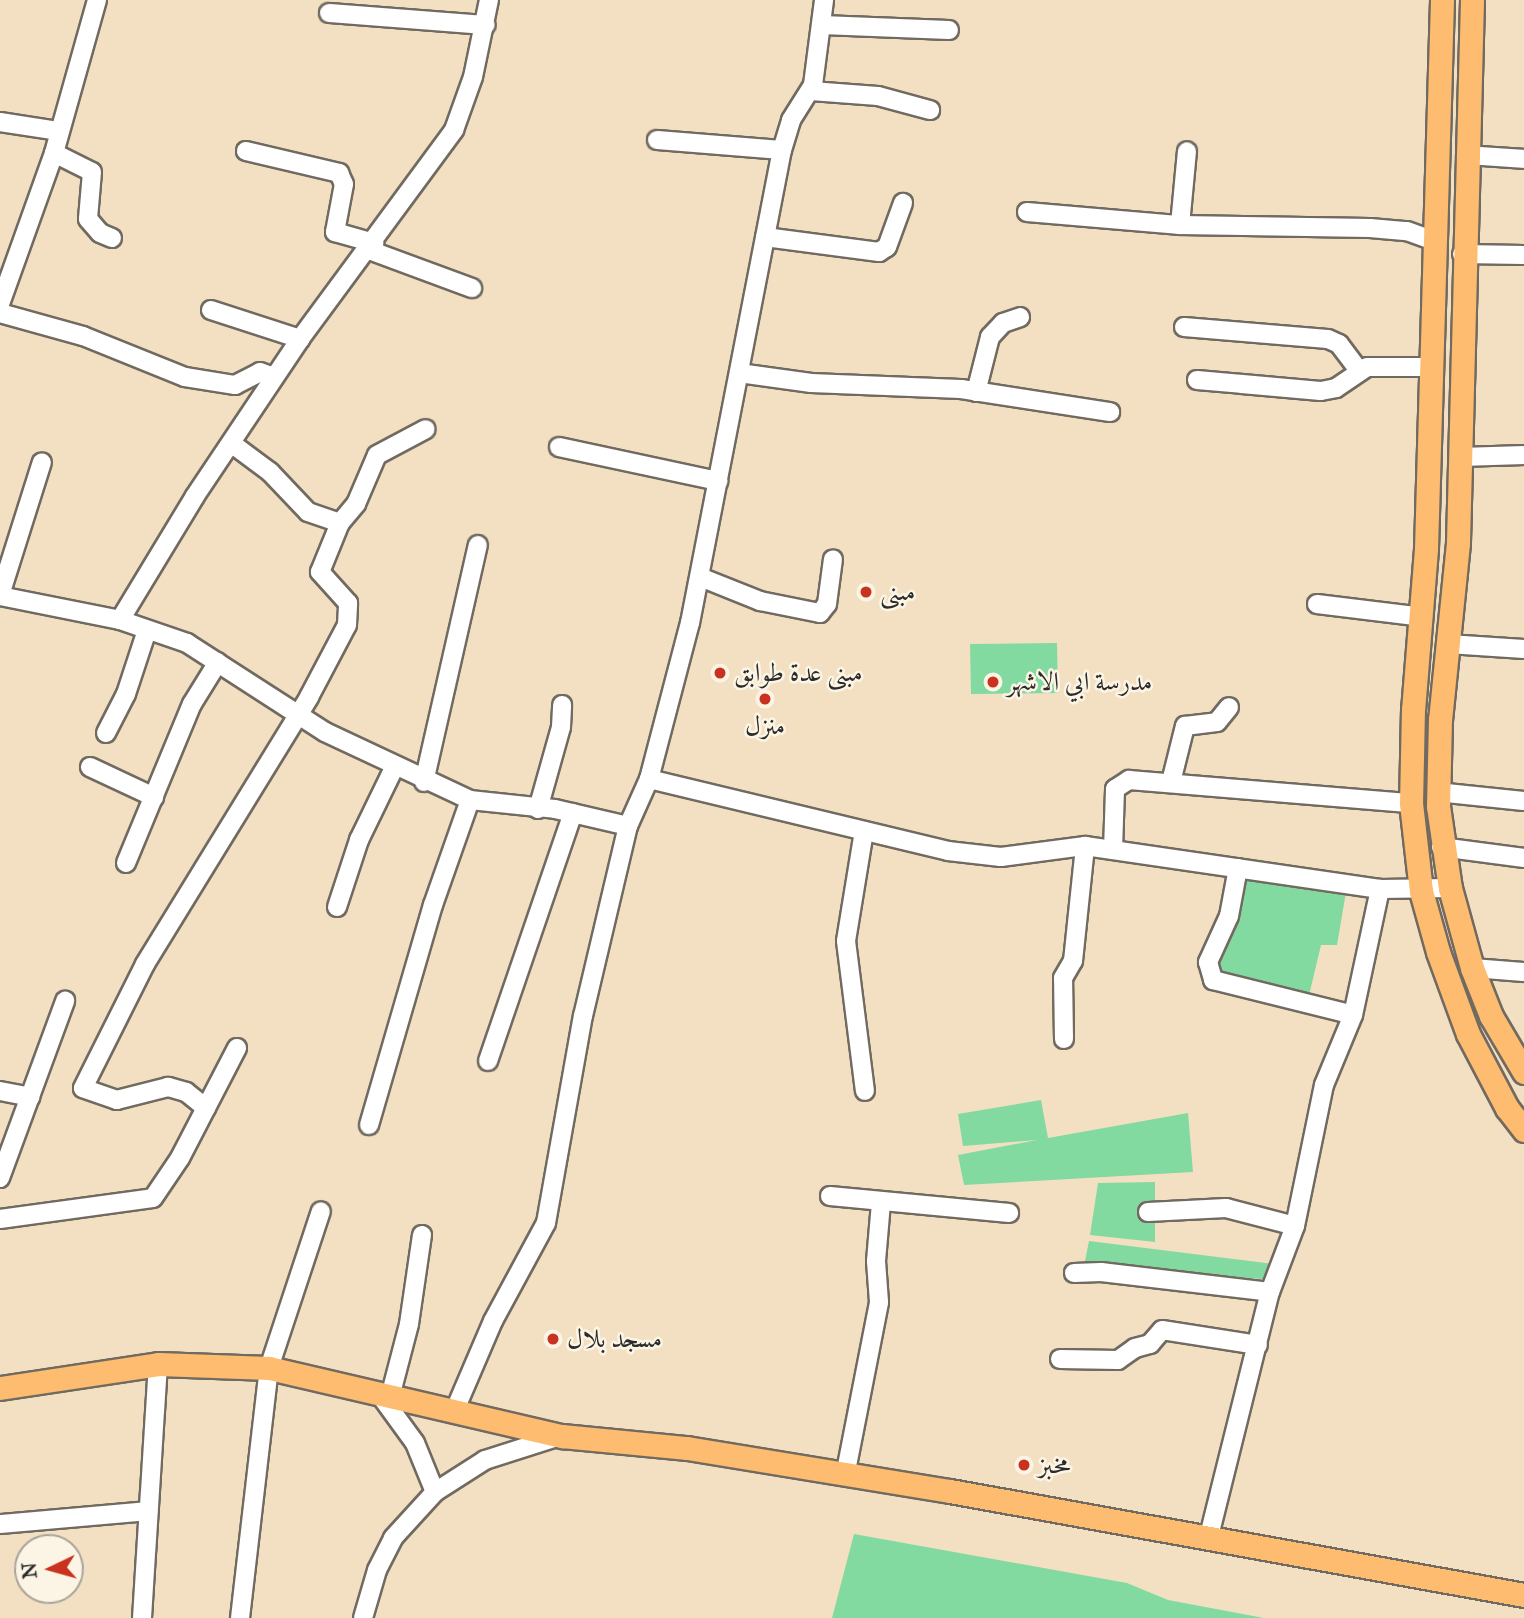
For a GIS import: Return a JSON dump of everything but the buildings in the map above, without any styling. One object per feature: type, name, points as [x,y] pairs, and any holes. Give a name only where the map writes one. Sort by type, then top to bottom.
[{"type":"main road","points":[[1442,2],[1423,617],[1413,709],[1411,803],[1420,891],[1468,1034],[1507,1108],[1524,1130]]},
{"type":"main road","points":[[1475,2],[1462,254],[1461,457],[1437,792],[1441,848],[1472,968],[1490,1016],[1520,1055]]},
{"type":"main road","points":[[0,1388],[158,1364],[269,1368],[562,1436],[687,1448],[845,1476],[950,1491],[1208,1541],[1524,1595]]},
{"type":"street","points":[[0,303],[54,153],[97,0]]},
{"type":"street","points":[[120,620],[274,377],[300,339],[372,247],[454,130],[486,25],[489,0]]},
{"type":"street","points":[[454,1412],[493,1321],[546,1223],[583,1016],[628,826],[649,779],[700,577],[782,150],[791,120],[811,91],[824,0]]},
{"type":"street","points":[[1442,2],[1475,2]]},
{"type":"street","points":[[329,13],[486,25]]},
{"type":"street","points":[[821,25],[948,30]]},
{"type":"street","points":[[811,91],[878,96],[930,110]]},
{"type":"street","points":[[0,122],[59,131]]},
{"type":"street","points":[[657,141],[782,150]]},
{"type":"street","points":[[246,151],[339,173],[344,184],[335,232],[472,288]]},
{"type":"street","points":[[1180,225],[1187,151]]},
{"type":"street","points":[[54,153],[92,172],[88,219],[95,229],[111,238]]},
{"type":"street","points":[[1466,155],[1524,159]]},
{"type":"street","points":[[765,237],[879,252],[887,247],[903,203]]},
{"type":"street","points":[[1027,212],[1180,225],[1370,228],[1407,231],[1435,241]]},
{"type":"street","points":[[1462,254],[1524,255]]},
{"type":"street","points":[[211,310],[300,339]]},
{"type":"street","points":[[0,313],[83,336],[185,377],[235,386],[260,372],[274,377]]},
{"type":"street","points":[[976,392],[990,337],[1003,323],[1020,317]]},
{"type":"street","points":[[1184,327],[1328,340],[1339,344],[1359,371]]},
{"type":"street","points":[[1197,380],[1321,391],[1336,388],[1359,371],[1376,366],[1431,366]]},
{"type":"street","points":[[738,373],[811,383],[976,392],[1110,412]]},
{"type":"street","points":[[206,1108],[186,1092],[168,1087],[117,1100],[83,1088],[145,964],[295,713],[309,696],[347,625],[348,603],[320,572],[340,523],[356,504],[377,455],[426,429]]},
{"type":"street","points":[[231,443],[270,472],[308,512],[340,523]]},
{"type":"street","points":[[559,447],[718,481]]},
{"type":"street","points":[[1461,457],[1524,455]]},
{"type":"street","points":[[42,462],[0,595],[120,620],[187,643],[295,713],[394,768],[470,800],[573,813],[628,826]]},
{"type":"street","points":[[424,782],[478,545]]},
{"type":"street","points":[[700,577],[760,601],[820,613],[827,604],[833,559]]},
{"type":"street","points":[[1317,604],[1423,617]]},
{"type":"street","points":[[106,733],[126,694],[146,630]]},
{"type":"street","points":[[1448,644],[1524,649]]},
{"type":"street","points":[[126,863],[192,704],[218,662]]},
{"type":"street","points":[[538,809],[561,727],[562,705]]},
{"type":"street","points":[[1171,782],[1185,726],[1217,722],[1229,707]]},
{"type":"street","points":[[90,767],[154,797]]},
{"type":"street","points":[[337,907],[359,840],[394,768]]},
{"type":"street","points":[[649,779],[947,851],[1001,857],[1085,846],[1380,889],[1420,891],[1450,888]]},
{"type":"street","points":[[1113,850],[1115,789],[1129,780],[1411,803]]},
{"type":"street","points":[[1437,792],[1524,801]]},
{"type":"street","points":[[369,1125],[433,905],[470,800]]},
{"type":"street","points":[[488,1060],[573,813]]},
{"type":"street","points":[[864,831],[846,941],[865,1091]]},
{"type":"street","points":[[1064,1040],[1063,978],[1073,961],[1085,846]]},
{"type":"street","points":[[1441,848],[1524,858]]},
{"type":"street","points":[[1238,868],[1229,916],[1208,962],[1213,980],[1353,1015]]},
{"type":"street","points":[[1208,1541],[1270,1292],[1295,1226],[1324,1085],[1353,1015],[1380,889]]},
{"type":"street","points":[[1472,968],[1524,972]]},
{"type":"street","points":[[0,1178],[65,1001]]},
{"type":"street","points":[[0,1219],[143,1203],[153,1198],[206,1108],[237,1048]]},
{"type":"street","points":[[0,1091],[30,1097]]},
{"type":"street","points":[[830,1196],[881,1203],[1009,1213]]},
{"type":"street","points":[[845,1476],[879,1302],[876,1261],[881,1203]]},
{"type":"street","points":[[1148,1212],[1226,1208],[1295,1226]]},
{"type":"street","points":[[240,1618],[269,1368],[321,1211]]},
{"type":"street","points":[[422,1235],[409,1324],[385,1396],[415,1443],[435,1492]]},
{"type":"street","points":[[1074,1273],[1101,1272],[1270,1292]]},
{"type":"street","points":[[1060,1359],[1118,1360],[1150,1344],[1167,1330],[1258,1345]]},
{"type":"street","points":[[142,1618],[158,1364]]},
{"type":"street","points":[[363,1618],[377,1570],[393,1538],[435,1492],[485,1460],[562,1436]]},
{"type":"street","points":[[0,1524],[148,1511]]},
{"type":"green space","points":[[1057,643],[1058,693],[971,694],[970,644]]},
{"type":"green space","points":[[1238,868],[1347,886],[1337,945],[1321,945],[1307,1004],[1215,982],[1211,949]]},
{"type":"green space","points":[[1041,1100],[1048,1138],[1188,1113],[1193,1172],[964,1185],[958,1155],[1037,1140],[963,1146],[958,1114]]},
{"type":"green space","points":[[1155,1182],[1155,1242],[1090,1235],[1098,1183]]},
{"type":"green space","points":[[1089,1241],[1283,1265],[1277,1280],[1084,1266]]},
{"type":"green space","points":[[854,1534],[1127,1583],[1168,1600],[1264,1618],[832,1618]]},
{"type":"place","name":"مبنى","points":[[866,592]]},
{"type":"place","name":"مبنى عدة طوابق","points":[[720,673]]},
{"type":"place","name":"مدرسة ابي الاشهر","points":[[993,682]]},
{"type":"place","name":"منزل","points":[[765,699]]},
{"type":"place","name":"مسجد بلال","points":[[553,1339]]},
{"type":"place","name":"مخبز","points":[[1024,1465]]}]
